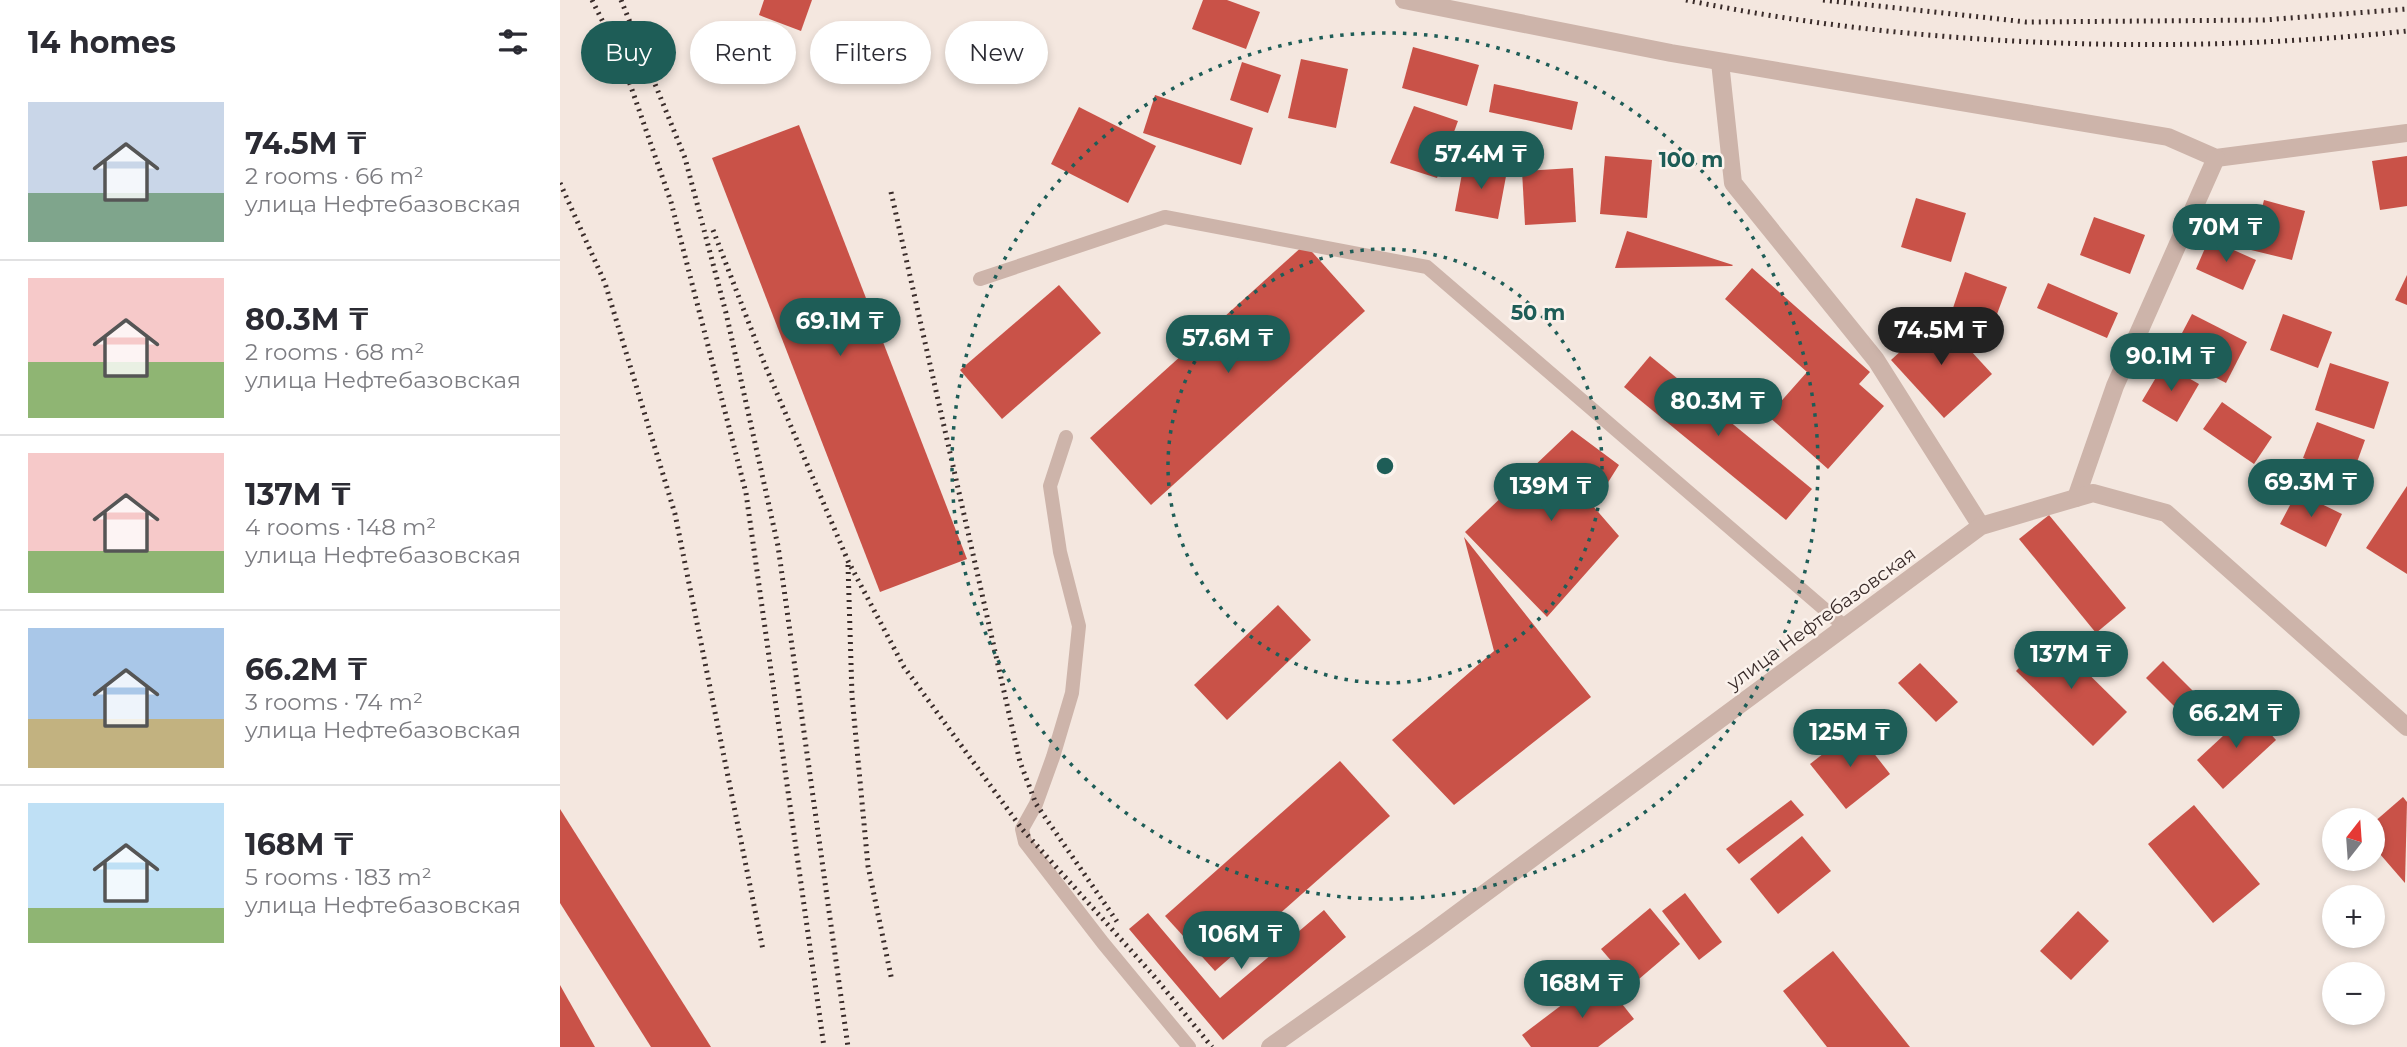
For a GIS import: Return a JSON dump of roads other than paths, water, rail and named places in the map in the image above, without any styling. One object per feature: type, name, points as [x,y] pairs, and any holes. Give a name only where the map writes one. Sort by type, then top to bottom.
[{"type":"street","points":[[1404,0],[1720,62],[2168,137],[2216,158],[2407,133]]},
{"type":"street","points":[[1720,62],[1733,183],[1876,360],[1981,526]]},
{"type":"street","points":[[2076,498],[2115,386],[2216,158]]},
{"type":"street","name":"улица Нефтебазовская","points":[[1270,1047],[1427,936],[1981,526],[2093,493],[2166,513],[2407,727]]},
{"type":"lane","points":[[980,279],[1165,217],[1427,267],[1844,626]]},
{"type":"lane","points":[[1066,438],[1050,486],[1060,552],[1079,626],[1072,693],[1036,804],[1023,829],[1025,842],[1102,943],[1189,1047]]},
{"type":"railway","points":[[592,0],[621,58],[671,202],[746,493],[824,1047]]},
{"type":"railway","points":[[621,0],[685,158],[726,313],[778,546],[848,1047]]},
{"type":"railway","points":[[1686,0],[1773,16],[1862,28],[2045,42],[2137,45],[2229,43],[2407,31]]},
{"type":"railway","points":[[1823,0],[2026,22],[2264,20],[2407,9]]},
{"type":"railway","points":[[560,183],[605,283],[675,514],[763,950]]},
{"type":"railway","points":[[891,192],[1020,762],[1036,804],[1118,923]]},
{"type":"railway","points":[[713,230],[765,365],[848,561],[904,667],[1022,829],[1153,975],[1212,1047]]},
{"type":"railway","points":[[848,565],[852,696],[868,866],[892,981]]}]
